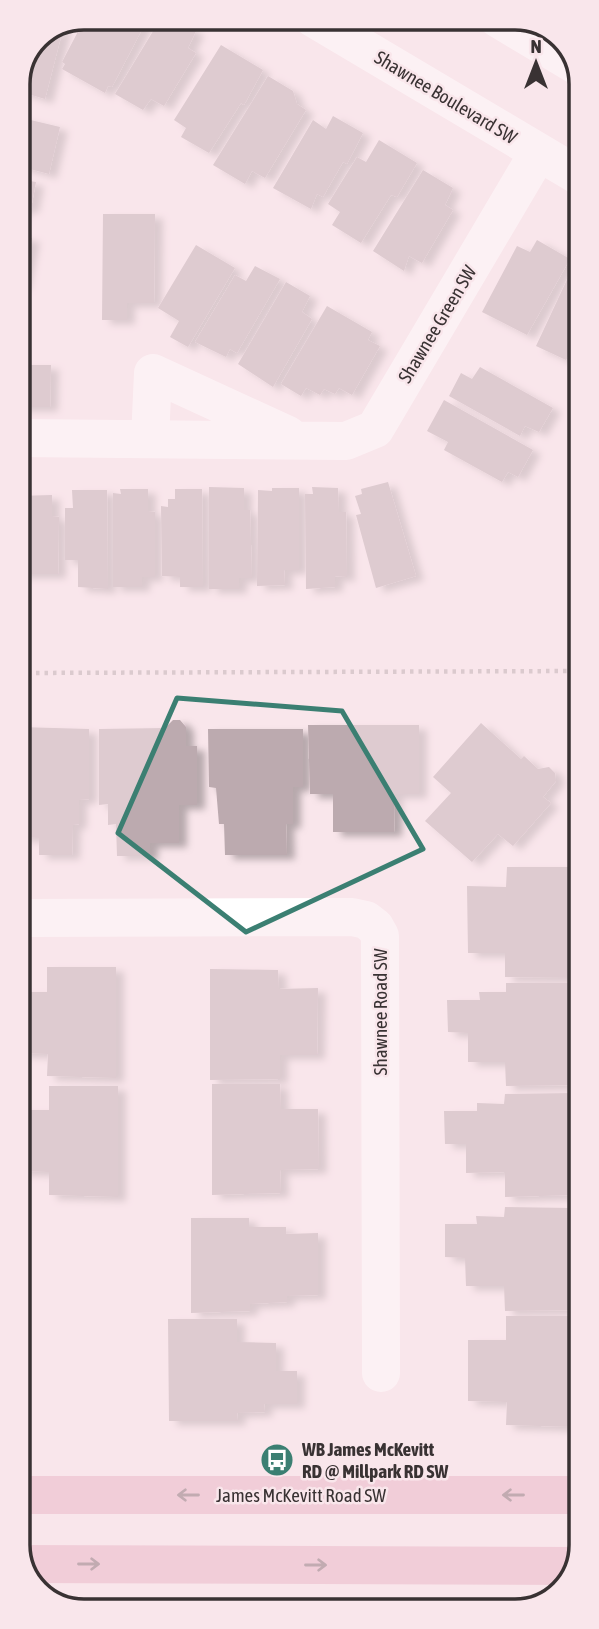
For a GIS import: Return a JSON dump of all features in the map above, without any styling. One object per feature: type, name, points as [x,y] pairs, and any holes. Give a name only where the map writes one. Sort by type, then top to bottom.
[{"type":"main road","name":"James McKevitt Road SW","points":[[30,1495],[569,1495]]},
{"type":"main road","points":[[33,1564],[565,1566]]},
{"type":"street","name":"Shawnee Boulevard SW","points":[[333,30],[569,170]]},
{"type":"street","points":[[518,30],[561,55]]},
{"type":"street","name":"Shawnee Green SW","points":[[30,438],[346,441],[375,429],[538,153]]},
{"type":"street","name":"Shawnee Green SW","points":[[150,439],[153,373],[300,440]]},
{"type":"street","name":"Shawnee Road SW","points":[[30,918],[316,916],[359,919],[376,927],[380,936],[381,1373]]},
{"type":"path","points":[[30,673],[569,671]]},
{"type":"highlighted area","points":[[177,698],[342,711],[423,849],[246,932],[118,833]]},
{"type":"building","points":[[142,30],[112,87],[108,86],[105,93],[62,69],[65,64],[62,62],[78,31]]},
{"type":"building","points":[[154,30],[196,31],[188,48],[196,53],[164,106],[151,99],[143,110],[115,94]]},
{"type":"building","points":[[61,35],[45,99],[30,95],[32,70],[39,54]]},
{"type":"building","points":[[221,45],[263,70],[244,105],[241,103],[209,153],[181,137],[186,128],[174,120]]},
{"type":"building","points":[[268,76],[293,91],[297,104],[306,110],[265,178],[252,171],[245,184],[213,165]]},
{"type":"building","points":[[333,116],[363,133],[347,164],[343,162],[323,197],[317,194],[311,209],[273,188],[313,120],[326,129]]},
{"type":"building","points":[[30,120],[60,127],[49,174],[30,169]]},
{"type":"building","points":[[379,140],[417,163],[397,197],[391,195],[361,243],[332,225],[340,212],[328,204],[357,157],[366,162]]},
{"type":"building","points":[[423,170],[453,188],[445,205],[453,210],[422,263],[409,256],[404,271],[373,251]]},
{"type":"building","points":[[30,181],[36,182],[30,208]]},
{"type":"building","points":[[103,214],[155,214],[154,303],[127,303],[127,320],[102,320]]},
{"type":"building","points":[[537,240],[569,261],[527,335],[482,312],[517,246],[530,252]]},
{"type":"building","points":[[196,245],[235,268],[188,347],[170,337],[179,321],[158,308]]},
{"type":"building","points":[[255,266],[280,279],[237,353],[230,349],[226,357],[195,342],[235,275],[246,281]]},
{"type":"building","points":[[569,275],[569,354],[566,360],[536,346]]},
{"type":"building","points":[[286,282],[310,296],[302,312],[312,319],[273,387],[238,364]]},
{"type":"building","points":[[327,306],[372,332],[368,340],[380,346],[352,395],[339,388],[335,394],[324,389],[320,395],[306,388],[301,396],[281,384]]},
{"type":"building","points":[[30,365],[51,365],[50,407],[30,407]]},
{"type":"building","points":[[480,367],[553,408],[539,432],[525,426],[520,436],[449,396],[461,373],[472,379]]},
{"type":"building","points":[[444,400],[533,450],[518,477],[508,472],[502,482],[444,450],[448,442],[427,431]]},
{"type":"building","points":[[388,482],[416,576],[376,588],[356,515],[361,514],[355,496],[362,494],[361,489]]},
{"type":"building","points":[[209,487],[244,488],[244,510],[250,510],[252,578],[239,578],[239,589],[209,589]]},
{"type":"building","points":[[312,487],[338,488],[339,512],[346,512],[347,577],[335,576],[335,587],[306,589],[305,494],[313,494]]},
{"type":"building","points":[[272,488],[299,488],[299,570],[284,570],[285,585],[257,586],[258,490],[272,491]]},
{"type":"building","points":[[120,489],[148,489],[148,511],[155,512],[155,577],[142,577],[142,587],[113,587],[113,493],[121,494]]},
{"type":"building","points":[[175,489],[202,489],[203,587],[180,587],[180,577],[162,576],[161,506],[168,507],[168,499],[175,499]]},
{"type":"building","points":[[72,490],[107,490],[108,589],[78,587],[78,560],[65,560],[65,508],[73,508]]},
{"type":"building","points":[[52,495],[52,516],[59,517],[58,574],[30,574],[30,496]]},
{"type":"building","points":[[173,720],[180,720],[186,727],[186,746],[197,746],[197,805],[179,805],[179,843],[150,843],[150,856],[117,856],[116,824],[108,825],[108,804],[99,805],[99,729],[165,728]]},
{"type":"building","points":[[481,723],[521,759],[524,756],[538,769],[549,767],[555,773],[556,781],[543,797],[551,803],[513,846],[498,834],[472,862],[425,821],[451,793],[433,777]]},
{"type":"building","points":[[308,725],[419,725],[419,794],[395,794],[394,832],[333,832],[333,794],[310,794]]},
{"type":"building","points":[[30,727],[89,729],[89,799],[79,800],[79,824],[73,825],[72,855],[39,855],[39,838],[30,838]]},
{"type":"building","points":[[208,729],[303,729],[303,787],[293,787],[293,824],[286,824],[287,855],[225,855],[224,824],[219,824],[216,788],[209,787]]},
{"type":"building","points":[[507,867],[569,867],[569,978],[505,977],[505,953],[468,953],[467,886],[506,887]]},
{"type":"building","points":[[47,967],[116,967],[116,1078],[47,1076],[48,1054],[30,1053],[30,992],[47,992]]},
{"type":"building","points":[[210,969],[278,970],[279,989],[318,988],[317,1055],[280,1055],[280,1079],[210,1080]]},
{"type":"building","points":[[506,983],[569,983],[569,1085],[506,1086],[505,1062],[468,1062],[468,1033],[448,1032],[447,1000],[480,1000],[479,992],[506,992]]},
{"type":"building","points":[[212,1084],[280,1084],[281,1109],[318,1109],[319,1169],[280,1170],[281,1193],[212,1195]]},
{"type":"building","points":[[49,1086],[118,1086],[118,1197],[49,1195],[49,1172],[30,1171],[30,1110],[49,1110]]},
{"type":"building","points":[[569,1093],[569,1195],[505,1197],[505,1172],[466,1173],[466,1144],[445,1144],[444,1111],[477,1111],[477,1103],[504,1104],[505,1094]]},
{"type":"building","points":[[505,1207],[569,1208],[569,1310],[505,1311],[504,1286],[466,1286],[465,1258],[445,1257],[445,1224],[477,1224],[476,1216],[504,1217]]},
{"type":"building","points":[[191,1218],[249,1218],[249,1227],[286,1227],[286,1234],[318,1233],[318,1295],[287,1296],[287,1302],[250,1304],[250,1311],[191,1313]]},
{"type":"building","points":[[506,1316],[569,1316],[569,1427],[506,1425],[507,1402],[468,1401],[468,1340],[506,1340]]},
{"type":"building","points":[[168,1319],[237,1319],[237,1342],[276,1343],[276,1371],[297,1371],[297,1404],[264,1404],[265,1412],[237,1413],[238,1421],[169,1421]]},
{"type":"place","name":"WB James McKevitt RD @ Millpark RD SW","points":[[277,1460]]}]
